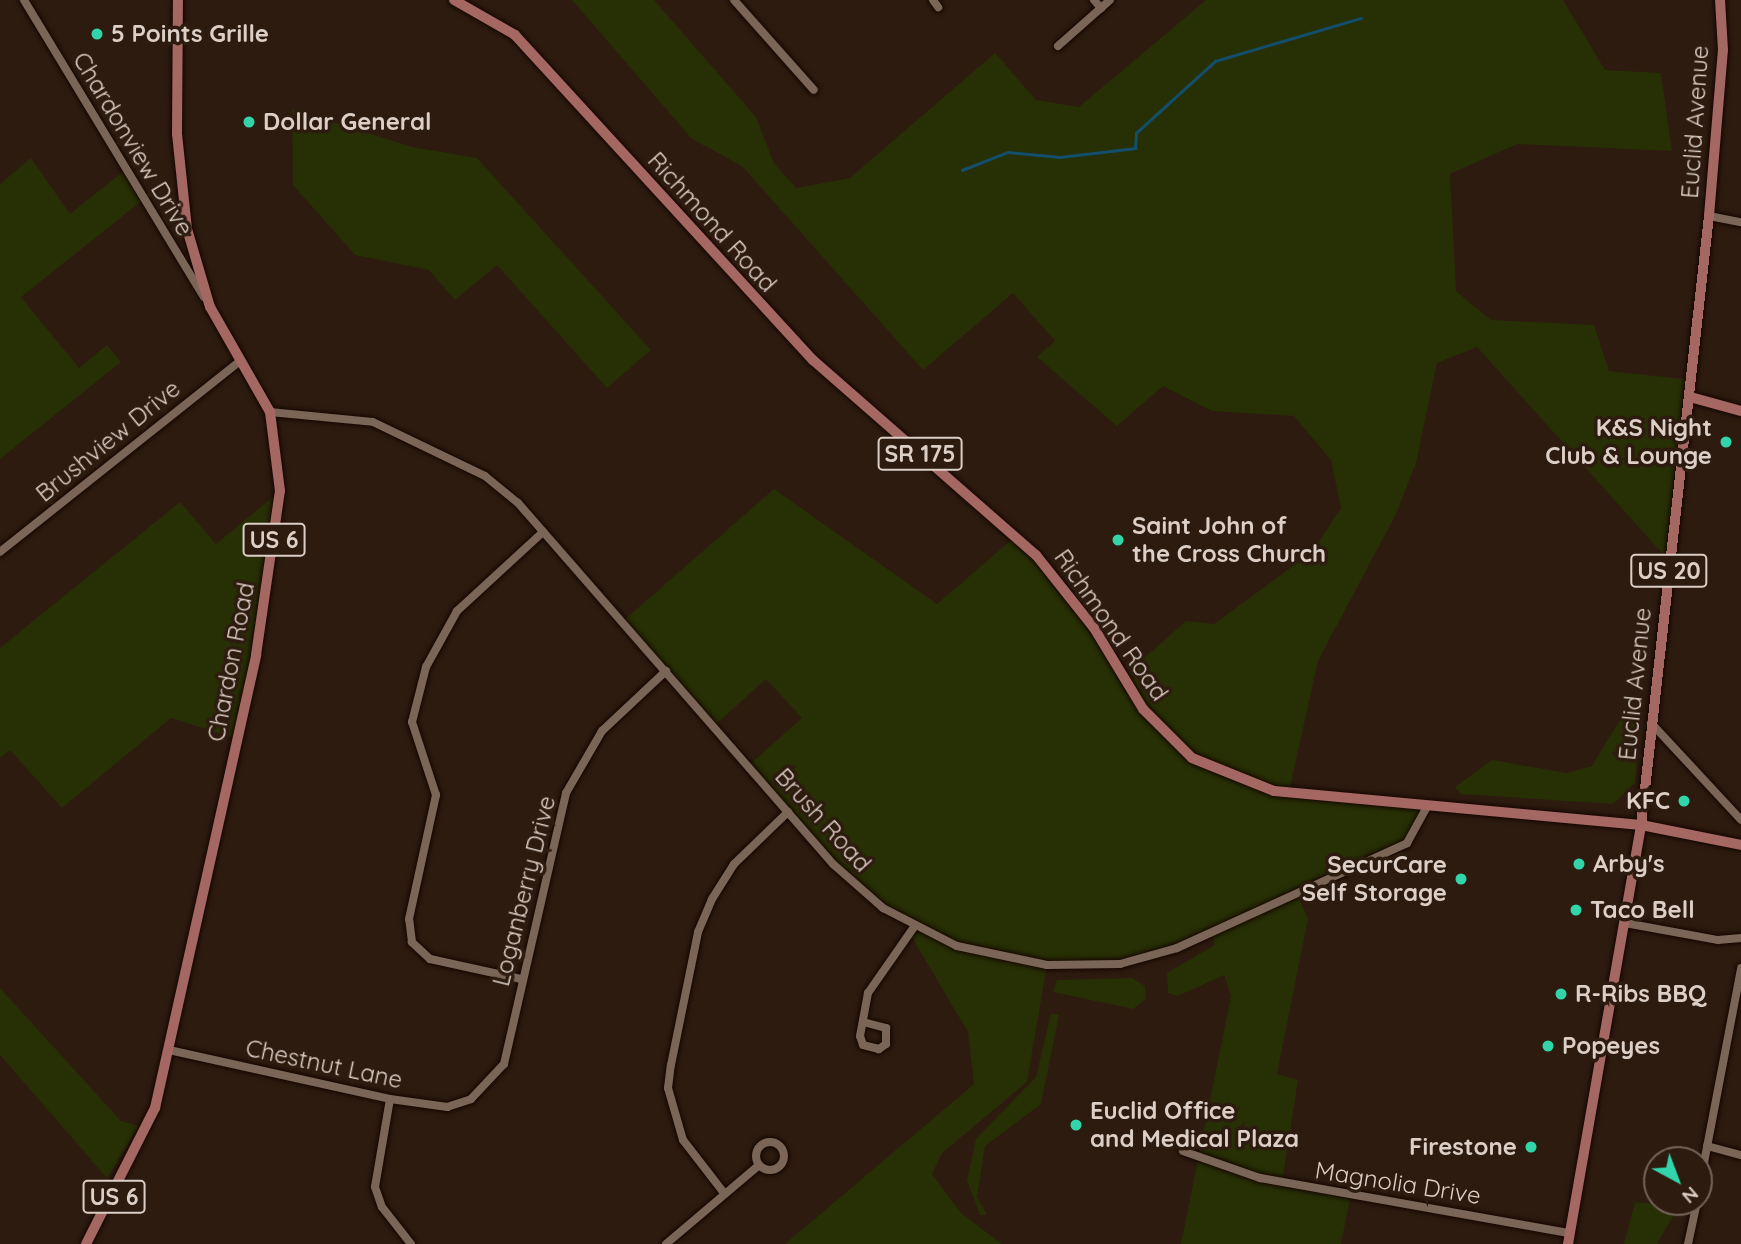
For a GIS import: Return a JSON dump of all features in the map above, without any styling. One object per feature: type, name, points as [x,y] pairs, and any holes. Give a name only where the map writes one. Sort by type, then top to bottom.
[{"type":"main road","name":"Chardon Road","points":[[86,1244],[145,1139],[169,1050],[256,655],[280,491],[270,412],[210,307],[181,192],[178,0]]},
{"type":"main road","name":"Richmond Road","points":[[454,0],[515,34],[813,360],[1036,555],[1094,628],[1143,709],[1192,758],[1274,791],[1641,825]]},
{"type":"main road","name":"Euclid Avenue","points":[[1569,1239],[1641,825],[1709,216],[1723,50],[1720,0]]},
{"type":"main road","points":[[1690,397],[1741,411]]},
{"type":"main road","name":"SR 175","points":[[1641,825],[1741,845]]},
{"type":"street","name":"Chardonview Drive","points":[[24,0],[210,307]]},
{"type":"street","points":[[734,0],[814,90]]},
{"type":"street","points":[[1094,0],[1101,8]]},
{"type":"street","points":[[1058,46],[1110,0]]},
{"type":"street","points":[[1709,216],[1741,222]]},
{"type":"street","name":"Brushview Drive","points":[[0,552],[240,361]]},
{"type":"street","name":"Brush Road","points":[[270,412],[340,416],[398,430],[485,475],[543,532],[856,886],[914,927],[1013,961],[1120,964],[1177,948],[1407,843],[1428,805]]},
{"type":"street","points":[[521,979],[430,959],[412,942],[409,919],[436,795],[412,722],[426,667],[457,611],[543,532]]},
{"type":"street","name":"Loganberry Drive","points":[[471,1099],[504,1063],[555,829],[582,758],[628,703],[666,671]]},
{"type":"street","points":[[1651,723],[1741,820]]},
{"type":"street","points":[[724,1193],[683,1140],[668,1088],[671,1065],[698,932],[712,899],[734,864],[788,812]]},
{"type":"street","points":[[1625,923],[1718,940],[1741,937]]},
{"type":"street","points":[[867,1023],[873,981],[914,927]]},
{"type":"street","points":[[1707,1146],[1741,968]]},
{"type":"street","name":"Chestnut Lane","points":[[169,1050],[390,1099],[447,1107],[471,1099]]},
{"type":"street","points":[[390,1099],[375,1187],[382,1207],[411,1244]]},
{"type":"street","points":[[1713,1148],[1741,1155]]},
{"type":"street","name":"Magnolia Drive","points":[[1183,1152],[1260,1178],[1569,1239]]},
{"type":"street","points":[[666,1244],[758,1165]]},
{"type":"street","points":[[1688,1244],[1693,1216]]},
{"type":"green space","points":[[572,0],[654,0],[756,117],[774,163],[796,188],[850,178],[995,53],[1036,100],[1079,107],[1206,0],[1563,0],[1605,70],[1661,73],[1672,151],[1517,144],[1450,174],[1456,291],[1491,320],[1594,325],[1609,371],[1692,380],[1670,562],[1477,347],[1437,363],[1416,463],[1396,514],[1318,661],[1289,792],[1428,805],[1414,836],[1297,893],[1308,919],[1277,1074],[1298,1080],[1282,1182],[1351,1194],[1341,1244],[1181,1244],[1231,996],[1224,975],[1178,996],[1168,993],[1167,973],[1215,945],[1212,934],[1120,964],[1047,965],[1027,1082],[942,1153],[932,1174],[961,1213],[1002,1244],[785,1244],[974,1084],[968,1032],[910,934],[914,928],[860,890],[748,766],[802,718],[766,679],[714,726],[622,622],[774,489],[937,604],[1015,537],[1124,676],[1186,621],[1214,624],[1312,552],[1341,508],[1331,460],[1294,416],[1212,411],[1163,386],[1117,426],[1037,357],[1055,341],[1013,293],[923,370],[742,166],[692,139]]},
{"type":"green space","points":[[292,109],[412,147],[477,158],[651,350],[607,388],[497,265],[455,300],[429,270],[355,255],[293,185]]},
{"type":"green space","points":[[31,158],[70,214],[125,170],[144,199],[21,297],[79,368],[107,345],[121,362],[0,459],[0,184]]},
{"type":"green space","points":[[280,491],[238,739],[171,718],[62,808],[10,750],[0,758],[0,648],[180,502],[216,544]]},
{"type":"green space","points":[[1636,714],[1641,719],[1635,783],[1613,804],[1461,794],[1455,787],[1492,760],[1567,773],[1592,766],[1621,718]]},
{"type":"green space","points":[[1132,978],[1145,986],[1146,999],[1133,1009],[1053,992],[1057,980]]},
{"type":"green space","points":[[0,988],[121,1121],[139,1126],[107,1178],[0,1055]]},
{"type":"green space","points":[[1051,1013],[1059,1015],[1041,1104],[985,1146],[977,1197],[987,1215],[980,1215],[967,1180],[976,1139],[1036,1077]]},
{"type":"green space","points":[[1635,1202],[1643,1203],[1643,1216],[1673,1216],[1657,1244],[1624,1244]]},
{"type":"waterway","points":[[962,170],[1008,152],[1060,157],[1135,148],[1136,133],[1215,61],[1361,18]]},
{"type":"place","name":"5 Points Grille","points":[[97,34]]},
{"type":"place","name":"Dollar General","points":[[249,122]]},
{"type":"place","name":"K&S Night Club & Lounge","points":[[1726,442]]},
{"type":"place","name":"Saint John of the Cross Church","points":[[1118,540]]},
{"type":"place","name":"KFC","points":[[1684,801]]},
{"type":"place","name":"Arby's","points":[[1579,864]]},
{"type":"place","name":"SecurCare Self Storage","points":[[1461,879]]},
{"type":"place","name":"Taco Bell","points":[[1576,910]]},
{"type":"place","name":"R-Ribs BBQ","points":[[1561,994]]},
{"type":"place","name":"Popeyes","points":[[1548,1046]]},
{"type":"place","name":"Euclid Office and Medical Plaza","points":[[1076,1125]]},
{"type":"place","name":"Firestone","points":[[1531,1147]]}]
